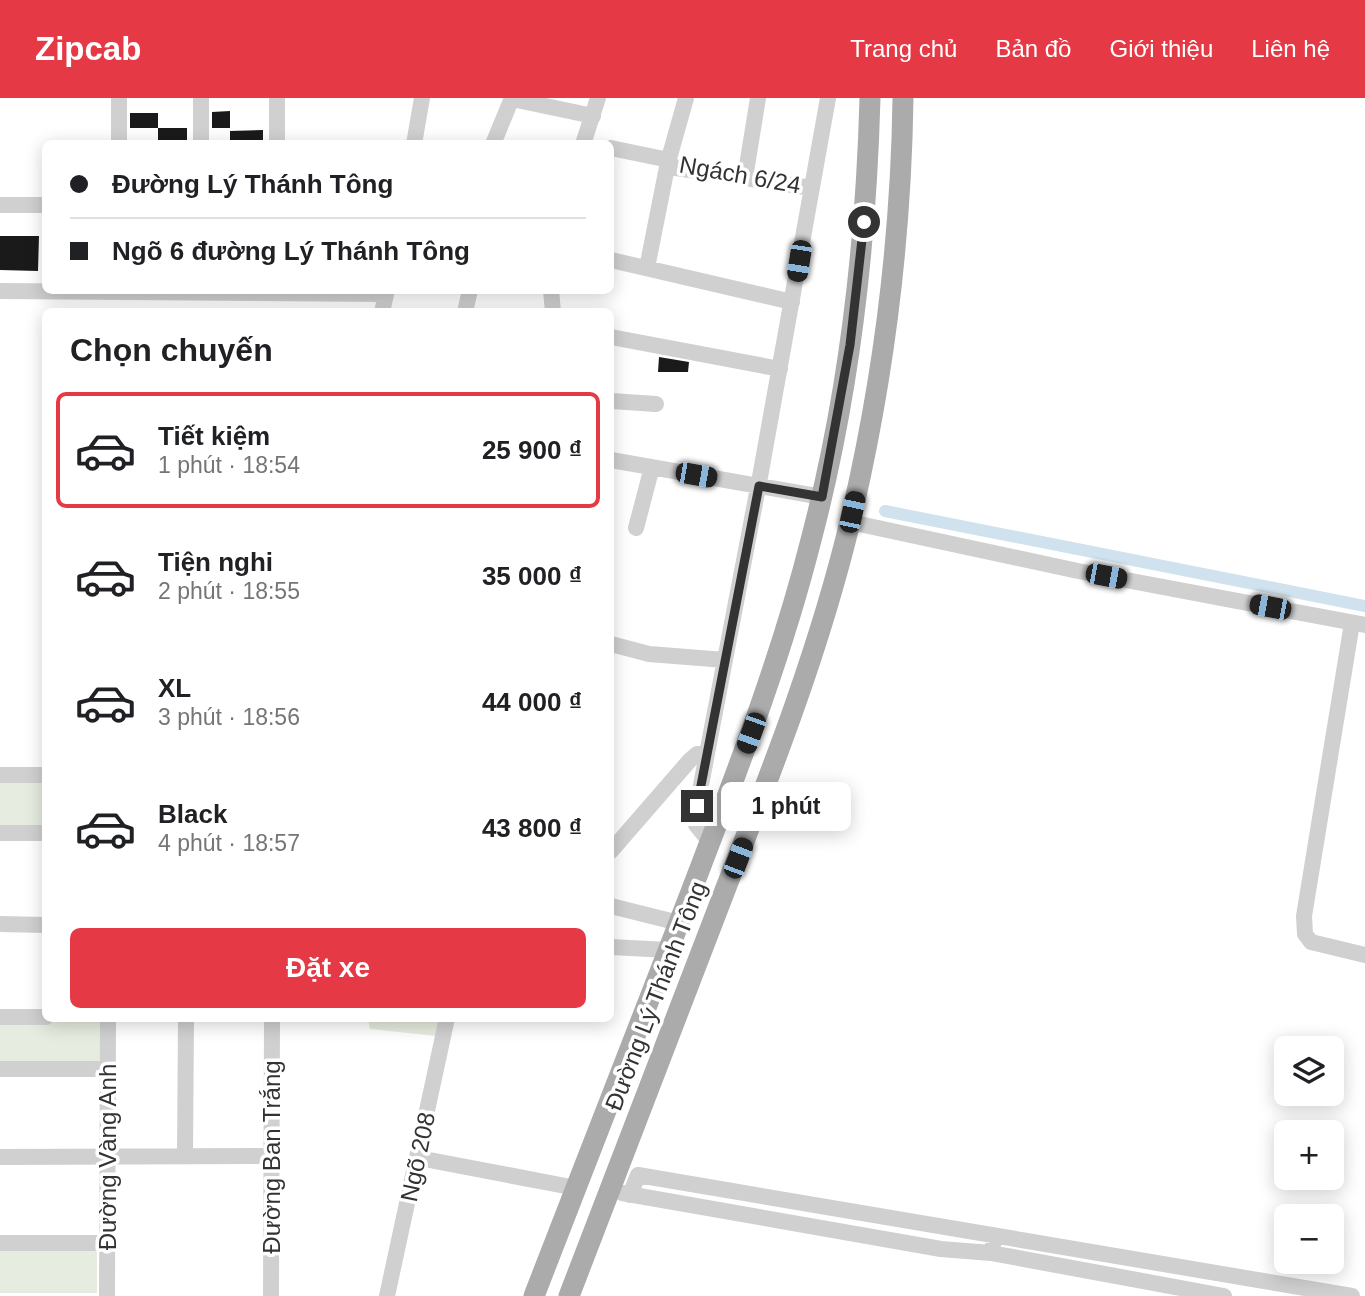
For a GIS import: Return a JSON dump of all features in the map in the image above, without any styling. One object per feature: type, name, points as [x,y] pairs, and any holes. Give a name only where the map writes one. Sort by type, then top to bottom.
[{"type":"main road","name":"Đường Lý Thánh Tông","points":[[534,1296],[710,842],[786,631],[822,497],[857,295],[870,98]]},
{"type":"main road","name":"Đường Lý Thánh Tông","points":[[569,1296],[620,1192],[783,742],[820,632],[850,522],[889,309],[899,199],[903,98]]},
{"type":"main road","points":[[751,733],[783,742]]},
{"type":"street","points":[[119,98],[119,140]]},
{"type":"street","points":[[201,98],[201,140]]},
{"type":"street","points":[[277,140],[278,98]]},
{"type":"street","points":[[415,140],[422,98]]},
{"type":"street","points":[[495,140],[512,98],[593,116]]},
{"type":"street","points":[[587,140],[598,98]]},
{"type":"street","points":[[647,268],[668,162],[686,98]]},
{"type":"street","points":[[745,178],[758,98]]},
{"type":"street","points":[[710,842],[699,830],[695,819],[759,486],[828,98]]},
{"type":"street","name":"Ngách 6/24","points":[[614,149],[668,162],[676,168],[812,188]]},
{"type":"street","points":[[0,205],[42,205]]},
{"type":"street","points":[[614,261],[792,302]]},
{"type":"street","points":[[0,291],[42,291]]},
{"type":"street","points":[[614,338],[780,369]]},
{"type":"street","points":[[614,401],[656,404]]},
{"type":"street","points":[[614,461],[822,497]]},
{"type":"street","points":[[636,528],[652,467]]},
{"type":"street","points":[[850,522],[1078,571],[1358,624],[1304,916],[1305,934],[1311,942],[1365,955]]},
{"type":"street","points":[[614,645],[649,654],[725,660]]},
{"type":"street","points":[[614,848],[690,760],[697,754],[706,754]]},
{"type":"street","points":[[0,775],[42,775]]},
{"type":"street","points":[[0,833],[42,833]]},
{"type":"street","points":[[614,907],[678,923]]},
{"type":"street","points":[[0,924],[42,925]]},
{"type":"street","points":[[614,947],[668,950]]},
{"type":"street","points":[[0,1017],[42,1017]]},
{"type":"street","name":"Đường Vàng Anh","points":[[107,1296],[108,1022]]},
{"type":"street","points":[[185,1156],[186,1022]]},
{"type":"street","name":"Đường Ban Trắng","points":[[271,1296],[272,1022]]},
{"type":"street","name":"Ngõ 208","points":[[387,1296],[419,1158],[446,1022]]},
{"type":"street","points":[[0,1069],[108,1069]]},
{"type":"street","points":[[0,1157],[272,1156]]},
{"type":"street","points":[[419,1158],[576,1188]]},
{"type":"street","points":[[620,1192],[637,1174],[862,1225],[1352,1296]]},
{"type":"street","points":[[0,1243],[107,1243]]},
{"type":"street","points":[[993,1245],[1224,1296]]},
{"type":"shaded area","points":[[0,775],[42,775],[42,834],[0,834]]},
{"type":"shaded area","points":[[0,1017],[42,1018],[42,1022],[108,1022],[108,1069],[0,1069]]},
{"type":"shaded area","points":[[369,1022],[439,1022],[437,1036],[370,1029]]},
{"type":"shaded area","points":[[0,1250],[97,1250],[97,1293],[0,1293]]},
{"type":"building","points":[[230,111],[230,128],[212,128],[212,112]]},
{"type":"building","points":[[130,113],[158,113],[158,128],[130,128]]},
{"type":"building","points":[[158,128],[187,128],[187,140],[158,140]]},
{"type":"building","points":[[263,130],[263,140],[230,140],[230,131]]},
{"type":"building","points":[[0,236],[39,236],[38,271],[0,270]]},
{"type":"building","points":[[659,357],[689,362],[688,372],[658,372]]},
{"type":"waterway","points":[[885,511],[1365,606]]},
{"type":"route","points":[[697,806],[759,486],[822,497],[850,345],[864,222]]}]
